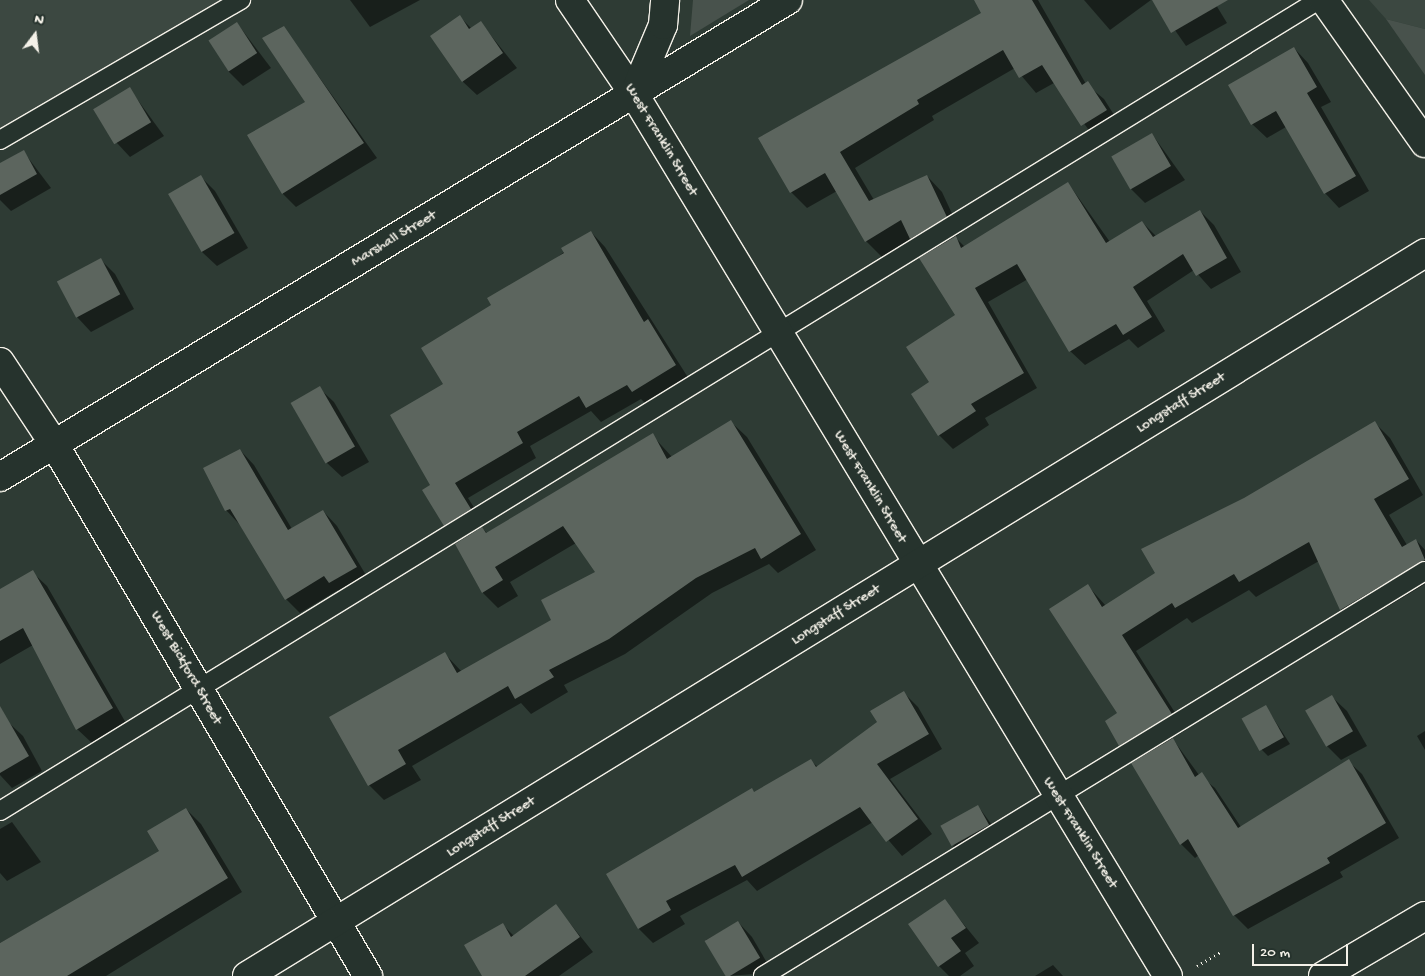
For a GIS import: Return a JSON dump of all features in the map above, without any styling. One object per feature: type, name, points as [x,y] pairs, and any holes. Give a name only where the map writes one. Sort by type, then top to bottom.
[{"type":"street","name":"West Franklin Street","points":[[570,0],[634,94],[916,566],[1057,796],[1180,972]]},
{"type":"street","points":[[634,94],[664,24],[665,0]]},
{"type":"street","name":"Marshall Street","points":[[0,477],[788,0]]},
{"type":"street","points":[[1324,0],[1425,143]]},
{"type":"street","name":"Longstaff Street","points":[[247,976],[1425,253]]},
{"type":"street","name":"West Bickford Street","points":[[0,362],[54,444],[368,976]]},
{"type":"street","points":[[1323,976],[1425,916]]},
{"type":"lane","points":[[0,140],[241,0]]},
{"type":"lane","points":[[0,811],[1319,0]]},
{"type":"lane","points":[[763,976],[1425,571]]},
{"type":"path","points":[[1180,972],[1220,952]]},
{"type":"shaded area","points":[[0,0],[241,0],[0,140]]},
{"type":"shaded area","points":[[693,0],[749,0],[690,36]]},
{"type":"shaded area","points":[[1369,0],[1425,0],[1425,29],[1386,19]]},
{"type":"shaded area","points":[[1386,19],[1425,29],[1425,75]]},
{"type":"building","points":[[974,0],[1032,0],[1082,85],[1088,81],[1107,110],[1081,126],[1042,65],[1019,78],[1003,50],[917,100],[919,104],[840,152],[869,201],[927,175],[947,217],[910,239],[901,220],[865,242],[825,173],[790,193],[758,138],[981,13]]},
{"type":"building","points":[[1152,0],[1228,0],[1171,33]]},
{"type":"building","points":[[460,15],[469,29],[481,21],[503,53],[462,82],[430,36]]},
{"type":"building","points":[[237,22],[257,53],[229,72],[208,41]]},
{"type":"building","points":[[284,26],[364,143],[282,194],[247,135],[305,102],[262,38]]},
{"type":"building","points":[[1294,47],[1317,87],[1307,93],[1356,176],[1324,194],[1276,111],[1251,125],[1228,85]]},
{"type":"building","points":[[130,87],[151,122],[114,144],[93,109]]},
{"type":"building","points":[[1152,133],[1171,166],[1130,189],[1111,157]]},
{"type":"building","points":[[24,150],[37,174],[0,195],[0,163]]},
{"type":"building","points":[[201,175],[234,233],[202,252],[168,194]]},
{"type":"building","points":[[1068,182],[1106,243],[1142,221],[1153,237],[1200,210],[1227,258],[1196,276],[1183,254],[1133,287],[1152,317],[1123,335],[1116,324],[1069,352],[1017,264],[975,288],[1024,373],[971,404],[976,411],[938,436],[911,394],[929,382],[906,347],[955,315],[919,258],[956,236],[961,248]]},
{"type":"building","points":[[591,231],[644,322],[648,319],[676,365],[632,392],[627,385],[586,408],[579,396],[517,432],[523,443],[455,483],[471,509],[444,526],[422,490],[430,485],[390,415],[443,384],[421,348],[491,305],[487,298],[564,253],[561,248]]},
{"type":"building","points":[[101,258],[120,294],[76,318],[57,281]]},
{"type":"building","points":[[320,386],[355,447],[326,464],[291,403]]},
{"type":"building","points":[[731,420],[801,534],[761,559],[755,548],[696,578],[609,639],[549,670],[554,677],[515,699],[508,686],[398,750],[406,764],[368,786],[329,717],[445,652],[457,673],[551,620],[541,600],[595,572],[563,526],[495,567],[503,580],[482,593],[455,544],[482,527],[486,533],[653,433],[667,459]]},
{"type":"building","points":[[1375,421],[1409,479],[1374,499],[1402,547],[1416,539],[1425,560],[1340,610],[1309,542],[1239,582],[1234,574],[1175,608],[1172,603],[1122,635],[1172,714],[1119,746],[1105,721],[1117,713],[1049,609],[1088,584],[1102,607],[1155,573],[1141,549],[1244,498]]},
{"type":"building","points":[[240,449],[288,530],[323,510],[357,567],[329,583],[324,576],[285,600],[230,509],[225,511],[203,468]]},
{"type":"building","points":[[33,570],[113,708],[76,730],[23,628],[0,641],[0,589]]},
{"type":"building","points":[[904,691],[929,734],[877,764],[918,819],[886,842],[860,807],[742,877],[735,865],[666,901],[671,910],[638,929],[606,874],[752,788],[754,792],[811,759],[816,767],[877,722],[870,711]]},
{"type":"building","points":[[1332,695],[1353,731],[1326,747],[1305,710]]},
{"type":"building","points":[[1266,705],[1284,737],[1259,751],[1242,719]]},
{"type":"building","points":[[0,706],[29,756],[0,773]]},
{"type":"building","points":[[1173,738],[1195,777],[1202,772],[1238,828],[1349,759],[1386,823],[1327,858],[1330,863],[1233,916],[1188,839],[1180,845],[1131,763]]},
{"type":"building","points":[[978,805],[989,825],[952,846],[940,826]]},
{"type":"building","points":[[186,808],[228,878],[67,976],[0,976],[0,943],[159,851],[147,831]]},
{"type":"building","points":[[945,899],[966,928],[951,938],[961,951],[938,967],[908,924]]},
{"type":"building","points":[[556,904],[580,937],[525,976],[482,976],[464,945],[503,923],[511,937]]},
{"type":"building","points":[[738,921],[760,958],[730,976],[726,976],[705,941]]}]
